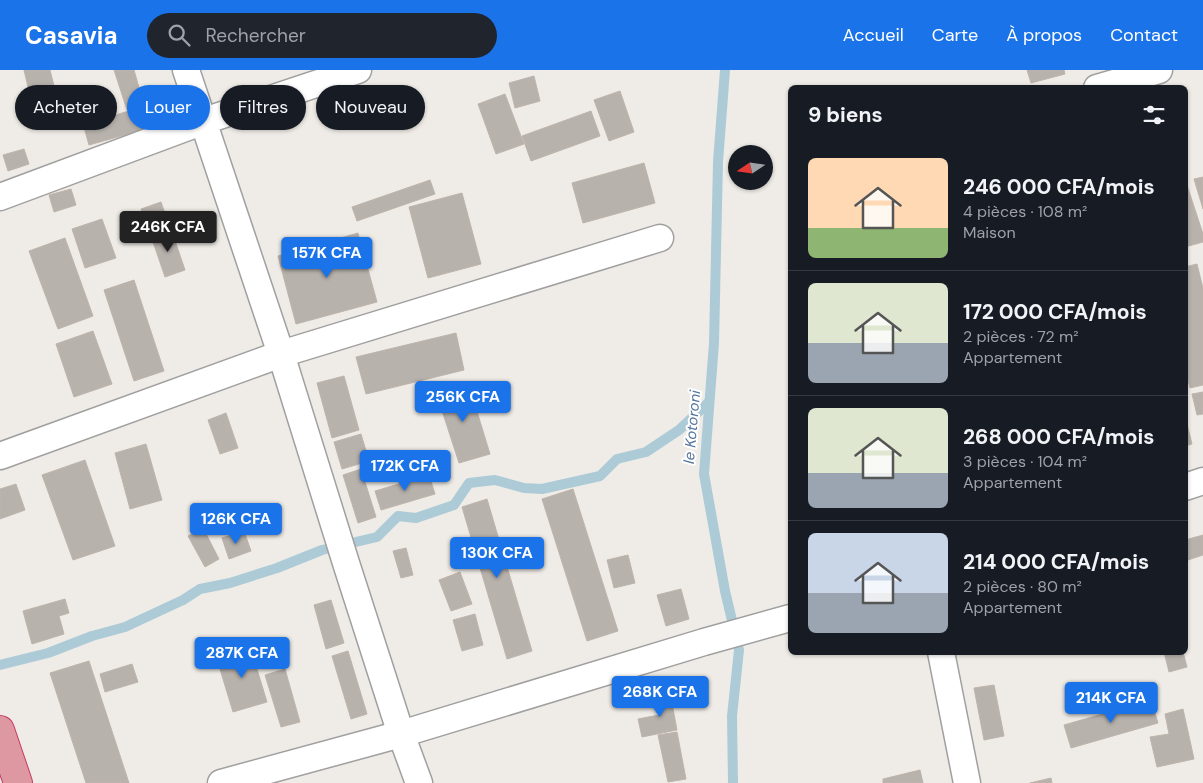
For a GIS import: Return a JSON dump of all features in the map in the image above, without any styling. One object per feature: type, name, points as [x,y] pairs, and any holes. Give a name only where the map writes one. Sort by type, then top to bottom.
[{"type":"highway","points":[[0,730],[18,783]]},
{"type":"street","points":[[186,70],[191,85]]},
{"type":"street","points":[[210,119],[358,70]]},
{"type":"street","points":[[1107,85],[1159,70]]},
{"type":"street","points":[[0,197],[180,130]]},
{"type":"street","points":[[207,130],[281,354],[401,734],[420,783]]},
{"type":"street","points":[[0,456],[281,354],[660,238]]},
{"type":"street","points":[[1188,486],[1203,481]]},
{"type":"street","points":[[222,783],[401,734],[704,642],[780,621]]},
{"type":"street","points":[[941,655],[967,783]]},
{"type":"building","points":[[24,70],[50,70],[54,85],[28,85]]},
{"type":"building","points":[[114,70],[134,70],[138,85],[127,85],[127,110]]},
{"type":"building","points":[[1027,70],[1064,70],[1065,74],[1031,83]]},
{"type":"building","points":[[534,76],[540,101],[515,108],[509,83]]},
{"type":"building","points":[[620,91],[634,132],[609,141],[594,100]]},
{"type":"building","points":[[505,94],[524,144],[496,154],[478,104]]},
{"type":"building","points":[[591,111],[600,136],[531,161],[522,136]]},
{"type":"building","points":[[127,112],[127,130],[142,130],[89,145],[85,130],[117,130],[117,114]]},
{"type":"building","points":[[24,149],[29,164],[8,171],[3,155]]},
{"type":"building","points":[[644,163],[655,203],[583,223],[572,183]]},
{"type":"building","points":[[1203,177],[1203,209],[1194,179]]},
{"type":"building","points":[[430,180],[435,194],[357,221],[352,207]]},
{"type":"building","points":[[1188,188],[1203,234],[1203,242],[1188,246]]},
{"type":"building","points":[[71,189],[76,205],[54,212],[49,195]]},
{"type":"building","points":[[462,193],[481,264],[428,278],[409,207]]},
{"type":"building","points":[[161,202],[168,222],[148,228],[141,209]]},
{"type":"building","points":[[102,219],[116,258],[85,268],[72,229]]},
{"type":"building","points":[[171,229],[185,270],[165,277],[151,236]]},
{"type":"building","points":[[358,233],[377,302],[296,324],[278,256]]},
{"type":"building","points":[[65,238],[93,316],[58,329],[29,251]]},
{"type":"building","points":[[1197,264],[1203,288],[1203,385],[1190,388],[1188,380],[1188,266]]},
{"type":"building","points":[[134,280],[164,371],[134,381],[104,290]]},
{"type":"building","points":[[93,331],[112,384],[74,397],[56,344]]},
{"type":"building","points":[[456,333],[464,370],[366,394],[356,357]]},
{"type":"building","points":[[344,376],[359,430],[332,438],[317,383]]},
{"type":"building","points":[[468,382],[490,454],[459,463],[436,392]]},
{"type":"building","points":[[1203,392],[1203,414],[1197,415],[1192,394]]},
{"type":"building","points":[[226,413],[238,448],[220,454],[208,420]]},
{"type":"building","points":[[1188,428],[1192,444],[1188,445]]},
{"type":"building","points":[[361,434],[369,461],[342,469],[334,442]]},
{"type":"building","points":[[146,444],[162,500],[130,509],[115,453]]},
{"type":"building","points":[[85,460],[115,546],[73,560],[42,475]]},
{"type":"building","points":[[361,469],[376,517],[358,523],[343,475]]},
{"type":"building","points":[[429,475],[435,494],[381,510],[375,491]]},
{"type":"building","points":[[16,484],[25,510],[0,519],[0,489]]},
{"type":"building","points":[[573,489],[618,631],[587,641],[542,499]]},
{"type":"building","points":[[487,499],[532,651],[507,659],[462,507]]},
{"type":"building","points":[[203,528],[219,559],[205,567],[188,536]]},
{"type":"building","points":[[244,531],[251,551],[229,559],[222,538]]},
{"type":"building","points":[[1203,535],[1203,555],[1188,560],[1188,539]]},
{"type":"building","points":[[406,548],[413,575],[401,578],[393,551]]},
{"type":"building","points":[[628,555],[635,583],[614,588],[607,560]]},
{"type":"building","points":[[460,572],[472,604],[451,611],[439,580]]},
{"type":"building","points":[[681,589],[689,619],[666,626],[657,595]]},
{"type":"building","points":[[65,599],[69,613],[59,616],[64,634],[32,644],[23,611]]},
{"type":"building","points":[[331,600],[344,643],[326,649],[314,605]]},
{"type":"building","points":[[475,614],[483,645],[462,651],[453,620]]},
{"type":"building","points":[[250,646],[267,702],[233,712],[216,656]]},
{"type":"building","points":[[348,651],[367,714],[351,719],[332,656]]},
{"type":"building","points":[[1165,655],[1184,655],[1187,667],[1169,672]]},
{"type":"building","points":[[89,661],[129,783],[86,783],[50,673]]},
{"type":"building","points":[[132,664],[138,682],[105,692],[100,674]]},
{"type":"building","points":[[285,669],[300,722],[281,727],[265,675]]},
{"type":"building","points":[[994,685],[1004,736],[984,740],[974,688]]},
{"type":"building","points":[[670,693],[677,730],[642,737],[638,719],[659,715],[655,696]]},
{"type":"building","points":[[1151,700],[1158,723],[1071,748],[1064,725]]},
{"type":"building","points":[[1183,709],[1194,759],[1157,767],[1150,737],[1169,734],[1165,714]]},
{"type":"building","points":[[677,732],[686,779],[668,782],[658,735]]},
{"type":"building","points":[[920,770],[923,783],[883,783],[883,779]]},
{"type":"building","points":[[1051,778],[1052,783],[1030,783]]},
{"type":"waterway","name":"le Kotoroni","points":[[725,70],[718,162],[714,343],[704,474],[725,591],[739,650],[732,716],[733,783]]},
{"type":"waterway","points":[[0,665],[48,653],[92,636],[125,627],[183,600],[200,589],[230,583],[277,568],[322,550],[377,537],[398,516],[416,518],[454,505],[469,483],[495,480],[524,488],[542,489],[600,476],[617,459],[646,452],[679,430],[709,402]]}]
